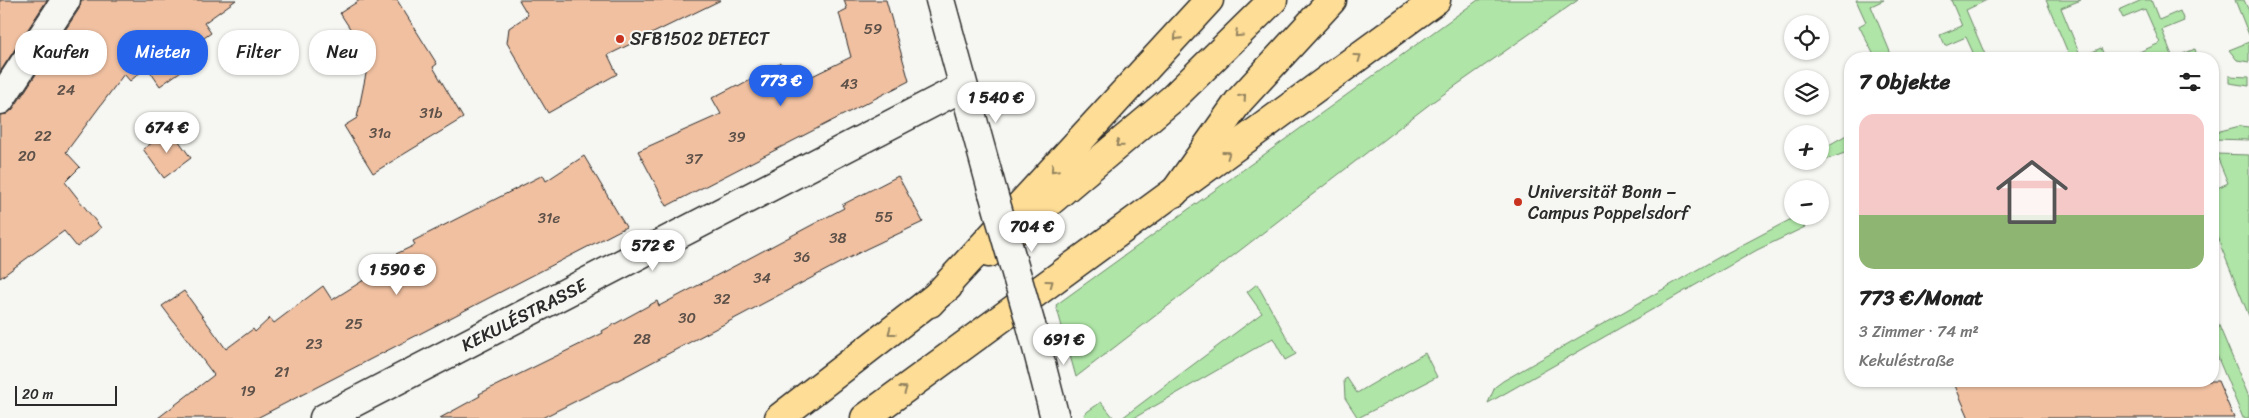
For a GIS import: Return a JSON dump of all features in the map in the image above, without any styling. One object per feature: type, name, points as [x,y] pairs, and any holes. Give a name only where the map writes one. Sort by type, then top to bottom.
[{"type":"highway","points":[[930,303],[1209,0]]},
{"type":"highway","points":[[779,418],[930,303],[1172,99],[1273,0]]},
{"type":"highway","points":[[1174,193],[1239,101],[1332,0]]},
{"type":"highway","points":[[865,418],[1436,0]]},
{"type":"street","points":[[0,100],[66,0]]},
{"type":"street","points":[[940,0],[1056,418]]},
{"type":"street","name":"KEKULÉSTRASSE","points":[[324,418],[963,88]]},
{"type":"green space","points":[[1478,0],[1578,0],[1431,103],[1076,377],[1056,305]]},
{"type":"green space","points":[[1856,0],[1884,0],[1871,6],[1890,52],[1872,52],[1859,26],[1866,22]]},
{"type":"green space","points":[[1951,0],[1987,0],[1966,10],[1984,52],[1973,52],[1966,37],[1945,46],[1940,35],[1962,26]]},
{"type":"green space","points":[[2046,0],[2081,0],[2061,8],[2079,52],[2068,52]]},
{"type":"green space","points":[[2142,0],[2151,0],[2159,20],[2180,11],[2184,21],[2162,30],[2171,52],[2139,52],[2160,43],[2145,9],[2123,18],[2119,10]]},
{"type":"green space","points":[[2235,0],[2244,0],[2249,11],[2249,35]]},
{"type":"green space","points":[[2249,42],[2249,62],[2237,60],[2229,50]]},
{"type":"green space","points":[[2101,48],[2103,52],[2092,52]]},
{"type":"green space","points":[[2229,76],[2249,77],[2249,86],[2229,83]]},
{"type":"green space","points":[[2240,126],[2249,127],[2249,140],[2219,139],[2220,131]]},
{"type":"green space","points":[[1844,136],[1844,153],[1829,159],[1829,145]]},
{"type":"green space","points":[[2219,154],[2249,155],[2249,316],[2219,242],[2219,187],[2228,183],[2219,161]]},
{"type":"green space","points":[[1784,223],[1784,225],[1804,225],[1805,227],[1757,250],[1488,403],[1495,387],[1503,381],[1721,256]]},
{"type":"green space","points":[[1257,284],[1296,354],[1285,360],[1273,338],[1134,418],[1122,418],[1262,313],[1247,292]]},
{"type":"green space","points":[[2219,326],[2249,397],[2249,418],[2243,418],[2219,360]]},
{"type":"green space","points":[[1425,353],[1437,377],[1358,418],[1345,398],[1344,380],[1347,378],[1357,393]]},
{"type":"green space","points":[[1101,402],[1114,418],[1085,418],[1084,414]]},
{"type":"building","points":[[0,0],[47,0],[27,30],[15,30],[15,49],[0,72]]},
{"type":"building","points":[[81,0],[236,0],[204,23],[211,33],[208,35],[208,30],[117,30],[117,75],[123,75],[66,152],[80,167],[65,182],[101,228],[77,247],[64,231],[0,278],[0,115],[7,114],[13,109],[35,75],[107,75],[107,30],[65,30],[79,9]]},
{"type":"building","points":[[360,0],[397,0],[437,64],[433,67],[463,118],[373,173],[344,126],[357,118],[366,75],[376,75],[376,30],[351,30],[340,13]]},
{"type":"building","points":[[519,0],[721,0],[608,55],[617,74],[548,113],[507,43],[509,28],[528,15]]},
{"type":"building","points":[[844,0],[886,0],[909,81],[667,206],[638,151],[721,114],[712,98],[737,85],[738,87],[781,63],[792,86],[851,57],[839,13],[847,9]]},
{"type":"building","points":[[125,75],[137,75],[130,81]]},
{"type":"building","points":[[152,75],[176,75],[160,86]]},
{"type":"building","points":[[171,130],[191,158],[164,178],[143,149]]},
{"type":"building","points":[[584,156],[626,227],[257,418],[158,418],[214,375],[162,306],[184,291],[226,349],[253,329],[255,332],[270,318],[274,323],[323,286],[332,300],[399,258],[396,254],[415,245],[413,241],[543,175],[546,181]]},
{"type":"building","points":[[898,176],[923,222],[866,249],[626,376],[542,418],[440,418],[480,396],[479,394],[603,333],[602,331],[657,301],[659,306],[844,208],[842,205]]},
{"type":"building","points":[[2219,383],[2234,418],[1969,418],[1956,387],[2219,387]]},
{"type":"place","name":"SFB1502 DETECT","points":[[620,39]]},
{"type":"place","name":"Universität Bonn – Campus Poppelsdorf","points":[[1518,202]]}]
